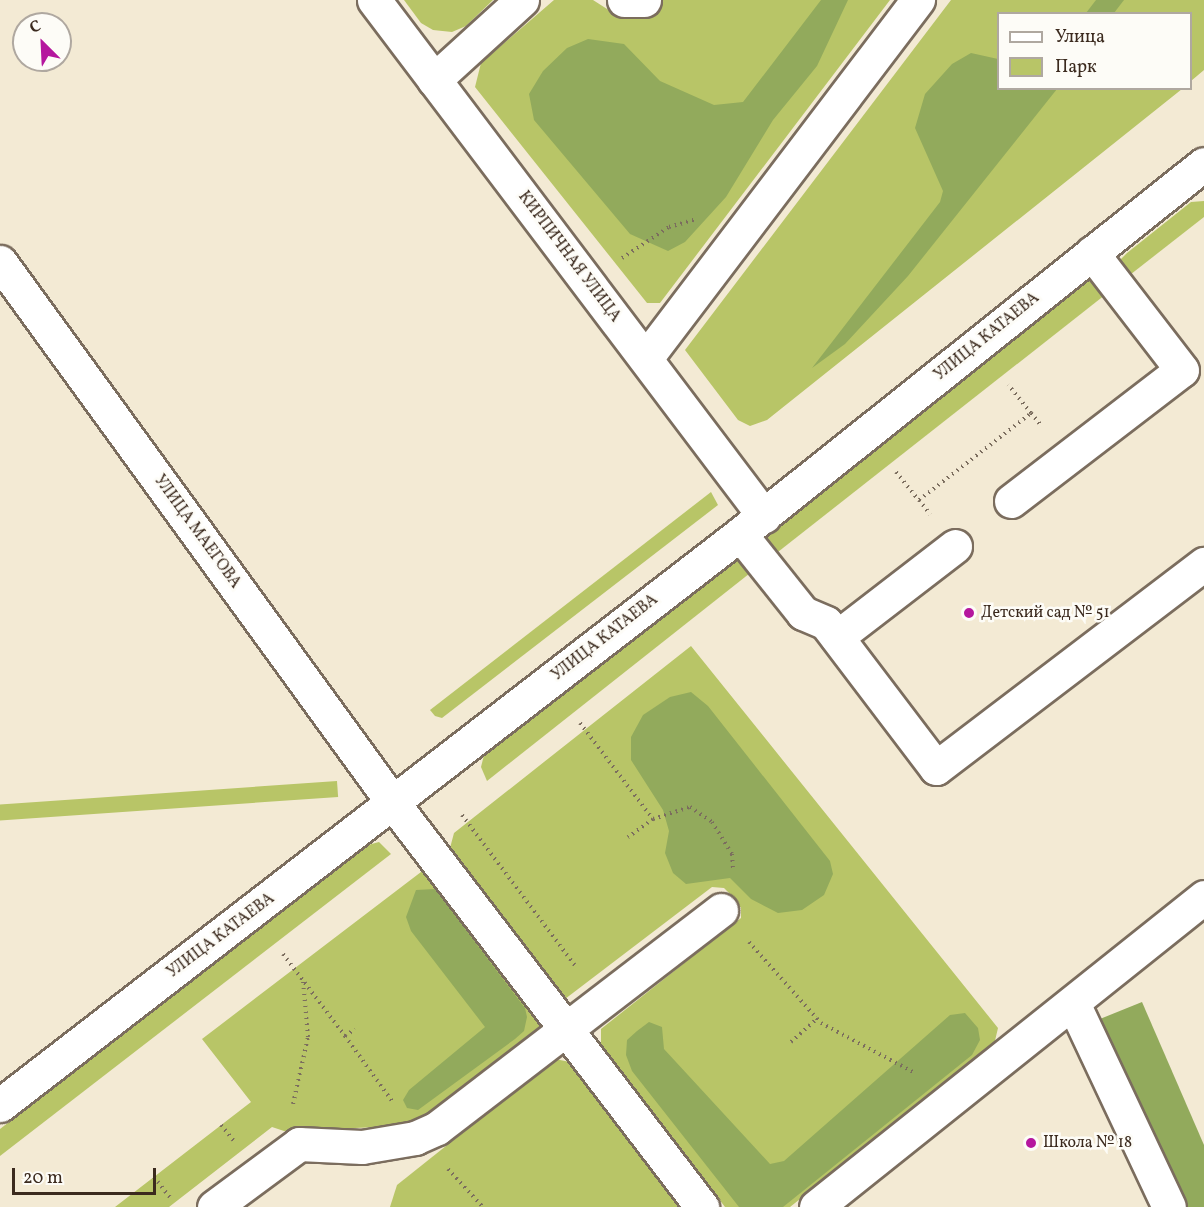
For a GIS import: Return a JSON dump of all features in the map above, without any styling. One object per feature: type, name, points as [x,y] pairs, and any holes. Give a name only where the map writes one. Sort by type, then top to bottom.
[{"type":"street","name":"КИРПИЧНАЯ УЛИЦА","points":[[374,0],[646,358],[752,525],[803,613],[826,622],[936,768],[1204,564]]},
{"type":"street","points":[[434,80],[522,0]]},
{"type":"street","points":[[624,0],[644,0]]},
{"type":"street","points":[[646,358],[918,0]]},
{"type":"street","name":"УЛИЦА КАТАЕВА","points":[[0,1103],[752,525],[1204,164]]},
{"type":"street","points":[[1011,501],[1193,366],[1092,253]]},
{"type":"street","name":"УЛИЦА МАЕГОВА","points":[[0,262],[393,803],[702,1207]]},
{"type":"street","points":[[837,637],[955,546]]},
{"type":"street","points":[[816,1207],[1204,897]]},
{"type":"street","points":[[214,1207],[299,1144],[362,1147],[418,1136],[437,1128],[721,910]]},
{"type":"street","points":[[1073,1003],[1168,1207]]},
{"type":"path","points":[[587,281],[669,227],[716,214],[755,214]]},
{"type":"path","points":[[896,472],[919,500],[1031,413],[1008,385]]},
{"type":"path","points":[[580,723],[652,819]]},
{"type":"path","points":[[628,837],[652,819],[690,807],[712,822],[732,854],[735,882],[721,910],[818,1018],[957,1095]]},
{"type":"path","points":[[462,815],[602,1001]]},
{"type":"path","points":[[283,954],[418,1136]]},
{"type":"path","points":[[290,1114],[308,1037],[303,981]]},
{"type":"path","points":[[791,1042],[818,1018]]},
{"type":"path","points":[[345,1036],[355,1029]]},
{"type":"path","points":[[154,1177],[177,1207]]},
{"type":"green space","points":[[404,0],[493,0],[466,26],[452,32],[433,30],[421,23]]},
{"type":"green space","points":[[554,0],[593,0],[618,16],[633,15],[654,0],[890,0],[660,303],[647,303],[475,87],[481,63]]},
{"type":"green space","points":[[821,0],[848,0],[817,66],[773,120],[726,197],[685,242],[668,251],[630,234],[534,120],[529,94],[543,71],[567,48],[588,39],[624,44],[660,81],[714,105],[743,102]]},
{"type":"green space","points":[[951,0],[1204,0],[1204,70],[1192,80],[1192,12],[997,12],[997,90],[1181,90],[767,420],[750,426],[738,420],[685,350]]},
{"type":"green space","points":[[1096,0],[1124,0],[1115,12],[1087,12]]},
{"type":"green space","points":[[971,53],[997,59],[997,90],[1056,90],[908,276],[845,344],[812,368],[940,202],[943,191],[915,128],[925,94],[952,64]]},
{"type":"green space","points":[[1204,201],[1204,217],[1126,278],[1119,268],[1119,261],[1127,253],[1191,202]]},
{"type":"green space","points":[[1088,281],[1096,281],[1110,291],[769,559],[765,541],[769,535]]},
{"type":"green space","points":[[711,492],[718,505],[442,718],[435,716],[430,710]]},
{"type":"green space","points":[[745,553],[759,566],[487,781],[481,767],[484,755]]},
{"type":"green space","points":[[691,646],[998,1028],[994,1045],[790,1207],[725,1207],[601,1045],[601,1029],[741,918],[741,908],[732,896],[724,888],[712,887],[565,999],[450,848],[454,833]]},
{"type":"green space","points":[[691,692],[708,706],[830,861],[833,874],[824,895],[802,910],[778,913],[751,899],[730,878],[686,884],[673,873],[665,853],[669,831],[663,810],[631,760],[631,737],[643,715],[670,697]]},
{"type":"green space","points":[[337,781],[338,797],[0,821],[0,805]]},
{"type":"green space","points":[[379,842],[391,854],[0,1156],[0,1129],[368,845]]},
{"type":"green space","points":[[428,871],[540,1018],[540,1028],[433,1113],[402,1126],[284,1131],[272,1127],[169,1207],[115,1207],[251,1102],[202,1039],[421,872]]},
{"type":"green space","points":[[435,889],[525,1008],[527,1017],[524,1031],[515,1039],[418,1110],[407,1108],[403,1100],[409,1090],[485,1027],[411,931],[406,917],[416,890]]},
{"type":"green space","points":[[1142,1002],[1204,1145],[1204,1207],[1180,1207],[1095,1021]]},
{"type":"green space","points":[[965,1013],[978,1028],[980,1040],[972,1055],[783,1207],[739,1207],[632,1071],[626,1055],[627,1040],[637,1031],[649,1022],[662,1027],[664,1049],[770,1164],[784,1161],[950,1015]]},
{"type":"green space","points":[[555,1059],[570,1062],[681,1207],[390,1207],[397,1185]]},
{"type":"place","name":"Детский сад № 51","points":[[969,613]]},
{"type":"place","name":"Школа № 18","points":[[1031,1143]]}]
